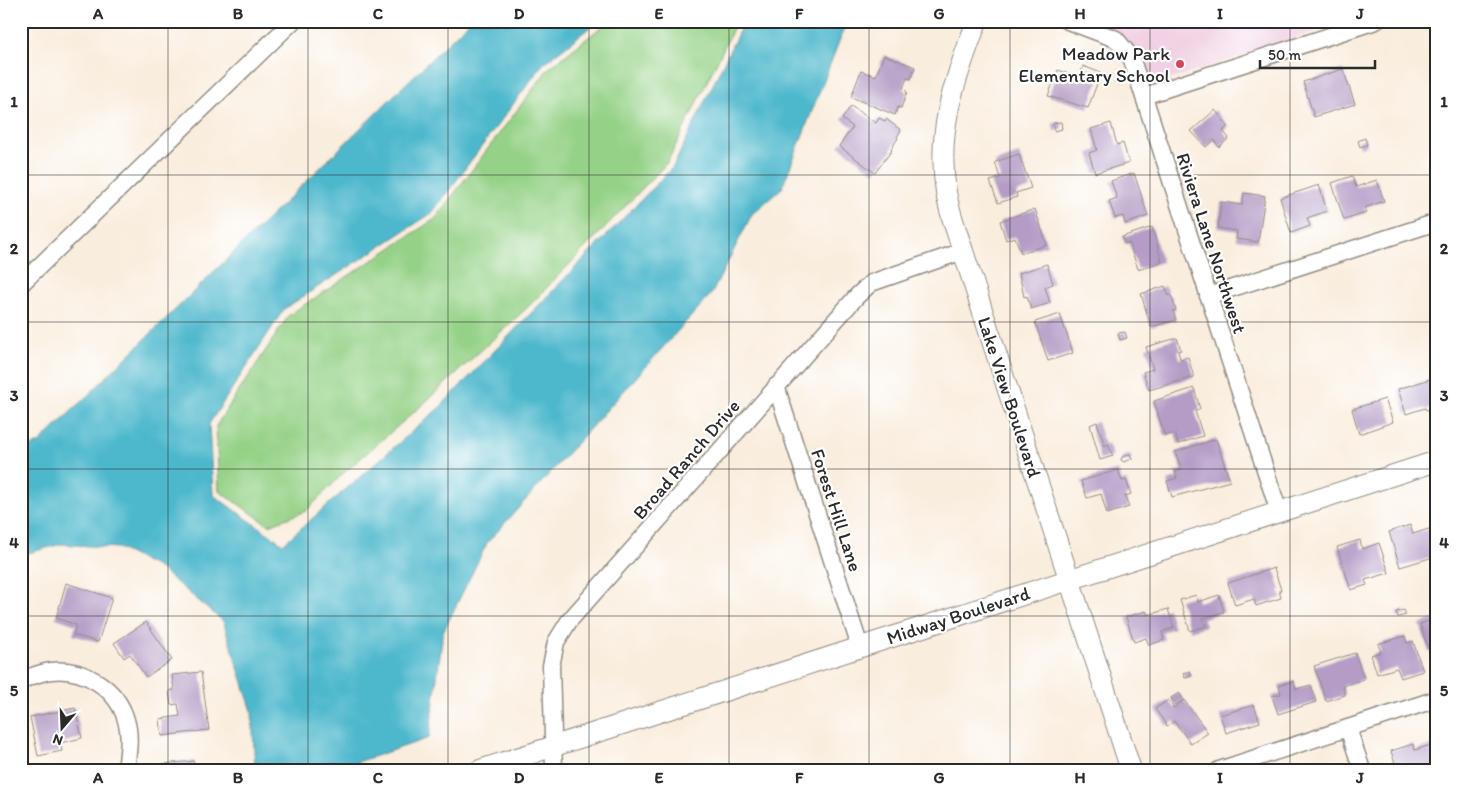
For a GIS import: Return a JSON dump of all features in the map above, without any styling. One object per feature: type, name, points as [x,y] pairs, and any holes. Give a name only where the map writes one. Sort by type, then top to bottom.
[{"type":"street","name":"Lake View Boulevard","points":[[977,21],[949,103],[945,125],[943,148],[946,194],[1131,770]]},
{"type":"street","name":"Riviera Lane Northwest","points":[[1068,21],[1116,39],[1131,57],[1279,512]]},
{"type":"street","points":[[1144,96],[1376,21]]},
{"type":"street","points":[[21,284],[290,22]]},
{"type":"street","points":[[1208,296],[1437,222]]},
{"type":"street","name":"Broad Ranch Drive","points":[[554,770],[551,666],[556,642],[569,621],[857,296],[871,283],[963,251]]},
{"type":"street","name":"Forest Hill Lane","points":[[776,386],[860,647]]},
{"type":"street","name":"Midway Boulevard","points":[[480,770],[1437,461]]},
{"type":"street","points":[[21,680],[51,671],[75,672],[97,681],[115,698],[126,719],[129,743],[126,770]]},
{"type":"street","points":[[1219,770],[1437,699]]},
{"type":"street","points":[[1348,728],[1362,770]]},
{"type":"shaded area","name":"Meadow Park Elementary School","points":[[1087,21],[1349,21],[1159,83],[1151,81],[1146,76],[1136,51]]},
{"type":"green space","points":[[609,21],[737,21],[667,163],[530,305],[421,406],[347,470],[306,511],[269,525],[219,491],[216,426],[289,315],[435,219],[548,69]]},
{"type":"water","points":[[470,21],[598,21],[543,64],[432,213],[284,309],[209,424],[213,495],[283,544],[439,408],[673,167],[744,21],[847,21],[782,188],[752,214],[712,293],[487,543],[443,632],[429,738],[334,770],[255,770],[252,711],[223,621],[159,568],[118,548],[61,544],[21,555],[21,451],[39,443]]},
{"type":"building","points":[[884,55],[915,67],[911,79],[907,78],[903,88],[907,92],[901,108],[898,107],[895,115],[851,97],[861,71],[876,76]]},
{"type":"building","points":[[1083,66],[1101,73],[1088,108],[1048,96],[1058,70],[1079,77]]},
{"type":"building","points":[[1343,69],[1355,104],[1314,117],[1303,82]]},
{"type":"building","points":[[851,106],[876,123],[879,118],[885,121],[886,119],[901,130],[892,150],[875,173],[839,146],[853,127],[842,119]]},
{"type":"building","points":[[1215,110],[1228,126],[1223,131],[1229,138],[1219,147],[1214,140],[1206,147],[1191,131]]},
{"type":"building","points":[[1061,122],[1062,129],[1054,131],[1053,123]]},
{"type":"building","points":[[1111,123],[1117,145],[1123,143],[1129,163],[1095,173],[1089,153],[1097,150],[1091,129]]},
{"type":"building","points":[[1365,138],[1367,145],[1360,147],[1358,141]]},
{"type":"building","points":[[1019,154],[1031,188],[1016,193],[1017,197],[998,203],[990,181],[1000,178],[995,162]]},
{"type":"building","points":[[1134,173],[1148,216],[1125,224],[1123,216],[1115,218],[1109,201],[1117,198],[1111,181]]},
{"type":"building","points":[[1352,176],[1356,187],[1377,180],[1384,201],[1364,208],[1366,213],[1344,220],[1332,183]]},
{"type":"building","points":[[1319,185],[1327,211],[1307,218],[1310,226],[1291,233],[1280,198]]},
{"type":"building","points":[[1244,193],[1265,196],[1258,242],[1236,239],[1237,231],[1218,228],[1221,202],[1242,205]]},
{"type":"building","points":[[1035,209],[1047,245],[1021,253],[1015,237],[1006,240],[1000,221]]},
{"type":"building","points":[[1152,227],[1162,262],[1138,269],[1129,243],[1125,244],[1122,237]]},
{"type":"building","points":[[1047,264],[1053,284],[1045,287],[1050,303],[1031,309],[1027,296],[1024,297],[1019,273]]},
{"type":"building","points":[[1165,286],[1169,296],[1171,295],[1176,310],[1173,311],[1176,320],[1151,327],[1141,294]]},
{"type":"building","points":[[1060,314],[1073,353],[1048,361],[1035,322]]},
{"type":"building","points":[[1125,332],[1127,338],[1120,340],[1118,333]]},
{"type":"building","points":[[1177,338],[1181,350],[1178,351],[1180,359],[1188,357],[1194,377],[1149,390],[1143,372],[1153,369],[1146,347]]},
{"type":"building","points":[[1437,377],[1437,407],[1426,410],[1425,408],[1406,414],[1398,389]]},
{"type":"building","points":[[1194,388],[1200,409],[1195,411],[1203,436],[1178,444],[1175,433],[1165,436],[1154,401]]},
{"type":"building","points":[[1385,399],[1393,422],[1359,434],[1352,409]]},
{"type":"building","points":[[1097,422],[1105,446],[1108,444],[1113,456],[1100,460],[1090,425]]},
{"type":"building","points":[[1216,439],[1230,481],[1172,497],[1167,481],[1177,478],[1175,472],[1182,470],[1175,452]]},
{"type":"building","points":[[1130,454],[1132,459],[1124,462],[1121,460],[1122,457]]},
{"type":"building","points":[[1118,470],[1122,481],[1126,480],[1131,494],[1125,496],[1129,507],[1107,514],[1101,494],[1087,498],[1081,481]]},
{"type":"building","points":[[1410,525],[1413,534],[1435,527],[1437,534],[1437,556],[1400,567],[1389,532]]},
{"type":"building","points":[[1360,540],[1362,549],[1379,543],[1389,573],[1365,580],[1367,585],[1351,590],[1337,547]]},
{"type":"building","points":[[1274,568],[1281,590],[1279,590],[1281,598],[1256,606],[1254,599],[1235,605],[1228,583]]},
{"type":"building","points":[[66,583],[112,598],[98,642],[73,635],[76,625],[56,618]]},
{"type":"building","points":[[1196,595],[1198,602],[1219,595],[1224,612],[1203,618],[1206,626],[1190,631],[1180,600]]},
{"type":"building","points":[[1168,609],[1174,628],[1162,632],[1164,640],[1149,645],[1146,638],[1134,642],[1126,617],[1146,611],[1148,615]]},
{"type":"building","points":[[1404,610],[1406,615],[1398,617],[1396,612]]},
{"type":"building","points":[[1437,618],[1437,650],[1429,652],[1420,624]]},
{"type":"building","points":[[146,622],[172,660],[146,677],[130,654],[124,658],[114,643]]},
{"type":"building","points":[[1405,636],[1407,643],[1413,641],[1423,671],[1401,678],[1397,668],[1377,674],[1371,655],[1381,652],[1378,644]]},
{"type":"building","points":[[1355,653],[1364,679],[1343,686],[1345,695],[1326,701],[1314,666]]},
{"type":"building","points":[[1190,671],[1192,676],[1185,678],[1183,673]]},
{"type":"building","points":[[201,672],[209,730],[162,736],[160,719],[180,716],[178,704],[171,705],[169,691],[174,690],[172,675]]},
{"type":"building","points":[[1294,681],[1296,689],[1311,685],[1316,702],[1278,714],[1272,696],[1281,694],[1279,685]]},
{"type":"building","points":[[1179,693],[1184,700],[1175,705],[1171,698]]},
{"type":"building","points":[[1168,700],[1174,708],[1184,700],[1208,733],[1191,744],[1174,721],[1167,726],[1155,709]]},
{"type":"building","points":[[1254,705],[1260,722],[1226,733],[1220,715]]},
{"type":"building","points":[[75,708],[82,738],[60,743],[62,751],[38,756],[30,717]]},
{"type":"building","points":[[1437,743],[1437,770],[1397,770],[1391,751],[1413,744],[1415,750]]},
{"type":"building","points":[[21,749],[27,769],[23,770],[21,770]]},
{"type":"building","points":[[194,761],[194,770],[163,770],[162,764]]},
{"type":"place","name":"Meadow Park Elementary School","points":[[1180,64]]}]
